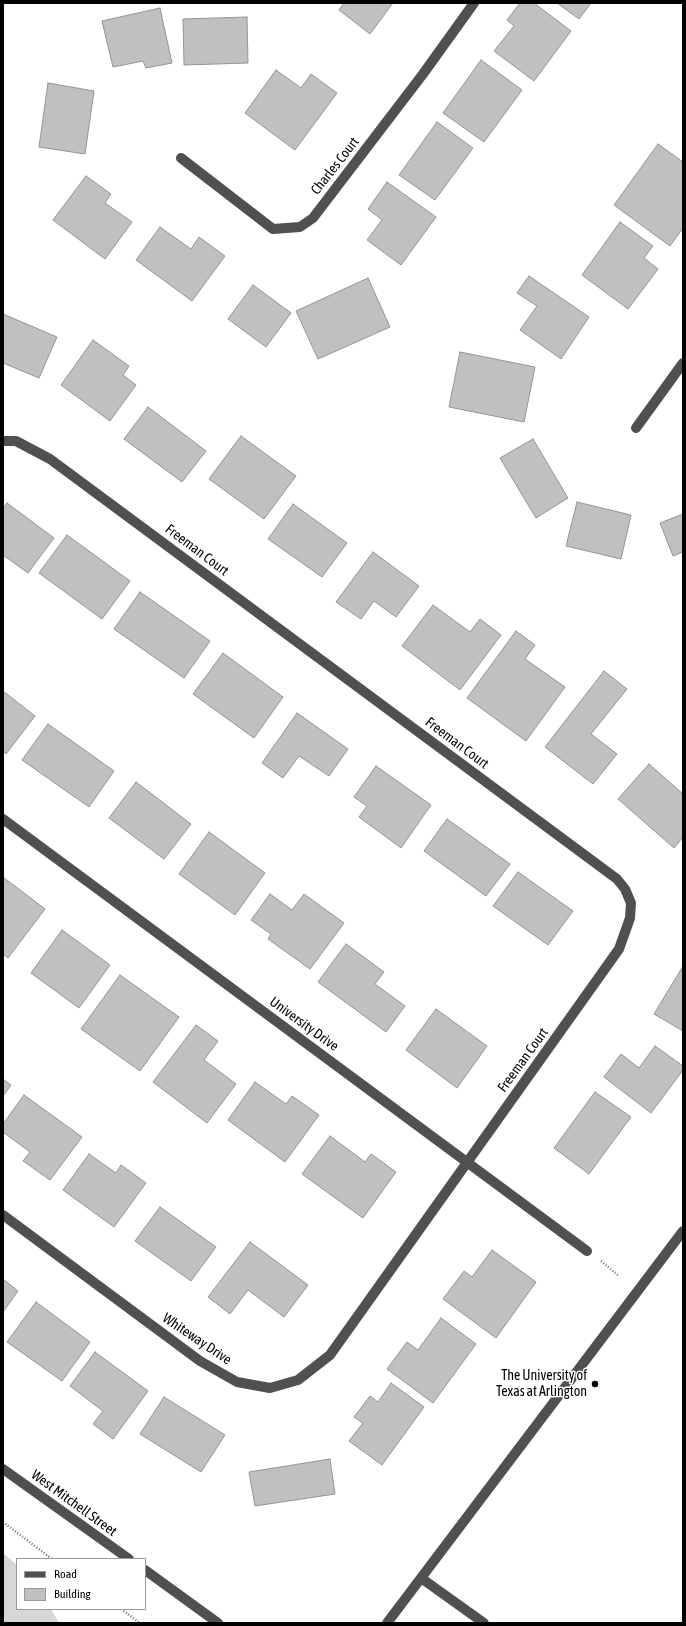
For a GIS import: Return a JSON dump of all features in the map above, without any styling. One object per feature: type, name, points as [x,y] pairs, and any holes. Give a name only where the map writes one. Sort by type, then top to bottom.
[{"type":"street","name":"Charles Court","points":[[181,158],[273,229],[300,227],[313,218],[423,74],[474,3]]},
{"type":"street","points":[[636,428],[683,363]]},
{"type":"street","name":"Freeman Court","points":[[3,441],[16,441],[50,459],[617,879],[625,889],[631,902],[630,918],[619,949],[467,1162]]},
{"type":"street","name":"University Drive","points":[[3,819],[587,1251]]},
{"type":"street","name":"Whiteway Drive","points":[[3,1215],[200,1362],[237,1382],[270,1388],[298,1380],[330,1355],[467,1162]]},
{"type":"street","points":[[387,1623],[683,1231]]},
{"type":"street","name":"West Mitchell Street","points":[[3,1469],[128,1558]]},
{"type":"street","points":[[146,1571],[218,1623]]},
{"type":"street","points":[[421,1578],[484,1623]]},
{"type":"path","points":[[587,1251],[619,1276]]},
{"type":"path","points":[[3,1522],[51,1558]]},
{"type":"path","points":[[122,1610],[140,1623]]},
{"type":"shaded area","points":[[3,1553],[16,1564],[16,1610],[52,1610],[59,1623],[3,1623]]},
{"type":"building","points":[[344,3],[393,3],[370,34],[339,10]]},
{"type":"building","points":[[520,3],[534,3],[571,31],[534,81],[494,51],[514,26],[507,20]]},
{"type":"building","points":[[557,3],[591,3],[579,19]]},
{"type":"building","points":[[160,8],[172,63],[146,68],[143,61],[113,67],[102,21]]},
{"type":"building","points":[[247,17],[248,63],[184,65],[183,19]]},
{"type":"building","points":[[481,60],[522,90],[484,142],[443,113]]},
{"type":"building","points":[[276,70],[301,88],[311,74],[337,93],[295,150],[245,113]]},
{"type":"building","points":[[48,83],[94,91],[85,154],[39,147]]},
{"type":"building","points":[[437,122],[473,148],[435,200],[399,175]]},
{"type":"building","points":[[658,144],[683,162],[683,228],[670,246],[614,205]]},
{"type":"building","points":[[86,176],[111,194],[105,203],[132,222],[105,259],[53,220]]},
{"type":"building","points":[[387,182],[436,217],[401,265],[367,240],[382,220],[368,209]]},
{"type":"building","points":[[620,222],[653,246],[644,258],[658,269],[628,309],[582,275]]},
{"type":"building","points":[[160,227],[191,249],[199,237],[225,256],[192,301],[136,260]]},
{"type":"building","points":[[529,276],[589,317],[561,359],[520,330],[537,306],[517,293]]},
{"type":"building","points":[[368,278],[390,327],[318,359],[296,311]]},
{"type":"building","points":[[253,285],[291,313],[266,347],[228,319]]},
{"type":"building","points":[[3,314],[57,337],[39,378],[3,363]]},
{"type":"building","points":[[93,340],[129,366],[123,375],[136,385],[110,421],[61,385]]},
{"type":"building","points":[[460,352],[535,367],[524,422],[449,407]]},
{"type":"building","points":[[148,407],[206,451],[182,482],[124,439]]},
{"type":"building","points":[[241,436],[296,476],[264,519],[209,479]]},
{"type":"building","points":[[533,439],[568,498],[536,518],[500,458]]},
{"type":"building","points":[[577,502],[631,515],[621,559],[566,546]]},
{"type":"building","points":[[7,503],[54,538],[28,573],[3,555],[3,509]]},
{"type":"building","points":[[293,504],[347,543],[322,577],[268,539]]},
{"type":"building","points":[[683,514],[683,552],[673,556],[660,523]]},
{"type":"building","points":[[67,535],[130,581],[102,619],[39,573]]},
{"type":"building","points":[[373,552],[419,586],[396,617],[374,601],[361,619],[336,602]]},
{"type":"building","points":[[140,592],[210,641],[184,678],[114,629]]},
{"type":"building","points":[[433,605],[470,632],[480,619],[501,635],[460,690],[402,646]]},
{"type":"building","points":[[516,631],[535,645],[525,659],[565,687],[526,741],[467,698]]},
{"type":"building","points":[[223,653],[283,697],[254,738],[193,694]]},
{"type":"building","points":[[604,671],[627,689],[591,734],[617,754],[593,784],[545,747]]},
{"type":"building","points":[[3,691],[35,716],[6,754],[3,751]]},
{"type":"building","points":[[297,713],[348,749],[329,776],[299,756],[283,778],[262,763]]},
{"type":"building","points":[[48,724],[114,771],[89,807],[22,760]]},
{"type":"building","points":[[649,764],[683,794],[683,837],[674,848],[618,799]]},
{"type":"building","points":[[376,766],[431,805],[401,848],[359,817],[367,806],[354,797]]},
{"type":"building","points":[[136,782],[191,824],[164,859],[109,818]]},
{"type":"building","points":[[447,819],[510,864],[486,896],[424,851]]},
{"type":"building","points":[[209,832],[265,873],[235,915],[179,874]]},
{"type":"building","points":[[518,872],[573,911],[548,945],[493,906]]},
{"type":"building","points":[[3,877],[45,909],[8,958],[3,954]]},
{"type":"building","points":[[270,894],[292,910],[304,894],[344,923],[310,969],[268,939],[271,934],[251,920]]},
{"type":"building","points":[[62,930],[110,965],[79,1008],[31,973]]},
{"type":"building","points":[[346,944],[384,972],[375,984],[405,1006],[386,1032],[318,982]]},
{"type":"building","points":[[683,966],[683,1031],[654,1014]]},
{"type":"building","points":[[120,975],[179,1017],[140,1071],[81,1029]]},
{"type":"building","points":[[436,1009],[487,1046],[457,1088],[406,1050]]},
{"type":"building","points":[[196,1025],[218,1041],[204,1060],[236,1084],[207,1123],[153,1082]]},
{"type":"building","points":[[655,1046],[683,1066],[683,1070],[651,1113],[604,1077],[621,1054],[639,1068]]},
{"type":"building","points":[[3,1079],[11,1085],[3,1096]]},
{"type":"building","points":[[255,1082],[286,1104],[292,1096],[319,1115],[285,1162],[228,1120]]},
{"type":"building","points":[[595,1092],[631,1117],[589,1174],[554,1148]]},
{"type":"building","points":[[24,1095],[82,1137],[50,1180],[23,1161],[30,1152],[3,1132],[3,1124]]},
{"type":"building","points":[[330,1136],[365,1162],[371,1154],[396,1172],[363,1218],[302,1174]]},
{"type":"building","points":[[89,1154],[116,1173],[121,1165],[146,1183],[114,1227],[63,1190]]},
{"type":"building","points":[[160,1207],[216,1247],[191,1281],[135,1241]]},
{"type":"building","points":[[250,1242],[308,1285],[284,1317],[248,1290],[230,1314],[208,1297]]},
{"type":"building","points":[[492,1250],[536,1282],[496,1338],[443,1299],[464,1271],[472,1277]]},
{"type":"building","points":[[3,1279],[18,1291],[3,1312]]},
{"type":"building","points":[[36,1302],[90,1342],[62,1381],[7,1342]]},
{"type":"building","points":[[441,1318],[476,1344],[433,1403],[387,1369],[407,1342],[418,1350]]},
{"type":"building","points":[[95,1352],[148,1391],[113,1439],[93,1424],[103,1411],[70,1386]]},
{"type":"building","points":[[391,1383],[424,1407],[382,1465],[349,1441],[363,1423],[354,1417],[370,1396],[378,1402]]},
{"type":"building","points":[[164,1397],[225,1435],[201,1472],[140,1434]]},
{"type":"building","points":[[330,1459],[335,1494],[255,1506],[249,1472]]},
{"type":"place","name":"The University of Texas at Arlington","points":[[595,1384]]}]
